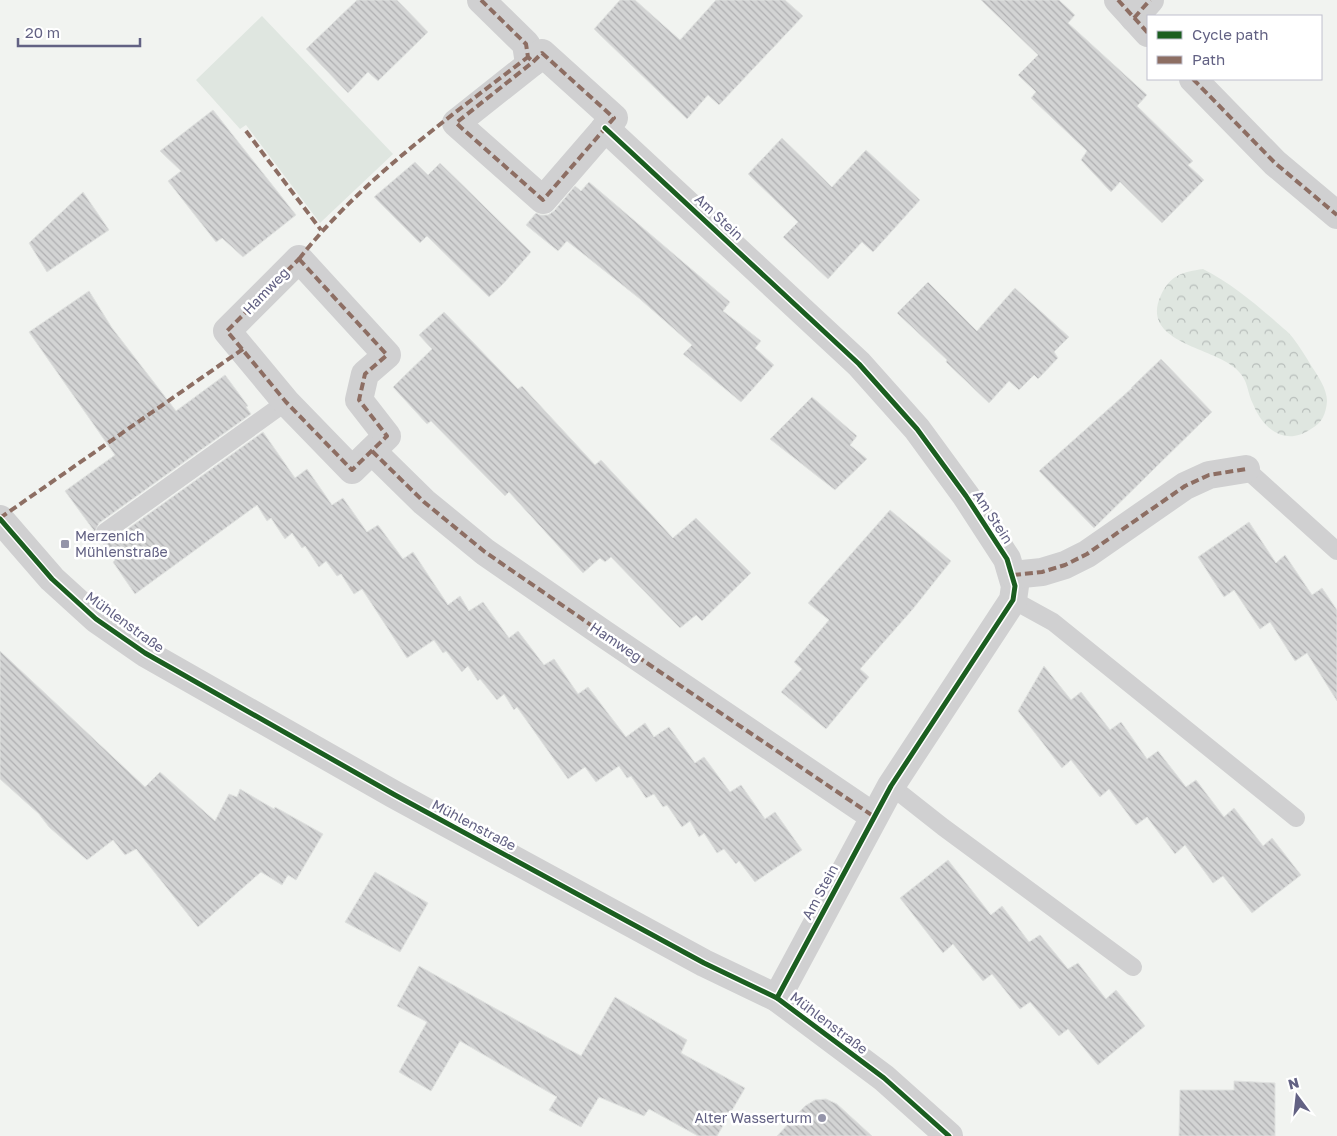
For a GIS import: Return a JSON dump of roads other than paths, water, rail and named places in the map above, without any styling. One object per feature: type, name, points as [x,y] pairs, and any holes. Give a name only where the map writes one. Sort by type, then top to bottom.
[{"type":"street","points":[[482,0],[526,44],[528,57],[533,62]]},
{"type":"street","points":[[542,53],[614,118],[543,200],[456,123],[533,62],[542,53]]},
{"type":"street","points":[[1194,80],[1275,163],[1337,215]]},
{"type":"street","name":"Am Stein","points":[[606,128],[859,364],[917,429],[966,496],[1007,559],[1013,587],[890,786],[777,998]]},
{"type":"street","name":"Hamweg","points":[[299,259],[387,355],[366,374],[359,400],[387,436],[352,470],[286,402],[228,331],[299,259]]},
{"type":"street","name":"Hamweg","points":[[372,451],[424,502],[485,552],[873,816]]},
{"type":"street","points":[[1013,587],[1042,572],[1065,565],[1087,554],[1185,486],[1209,475],[1246,468]]},
{"type":"street","name":"Mühlenstraße","points":[[0,519],[52,579],[96,619],[145,653],[395,795],[704,963],[777,998],[884,1078],[949,1136]]},
{"type":"lane","points":[[105,532],[286,402]]},
{"type":"lane","points":[[1246,468],[1337,551]]},
{"type":"lane","points":[[1013,587],[1053,622],[1296,818]]},
{"type":"lane","points":[[890,786],[1133,967]]},
{"type":"place","name":"Merzenich Mühlenstraße","points":[[65,544]]},
{"type":"place","name":"Alter Wasserturm","points":[[822,1118]]}]
